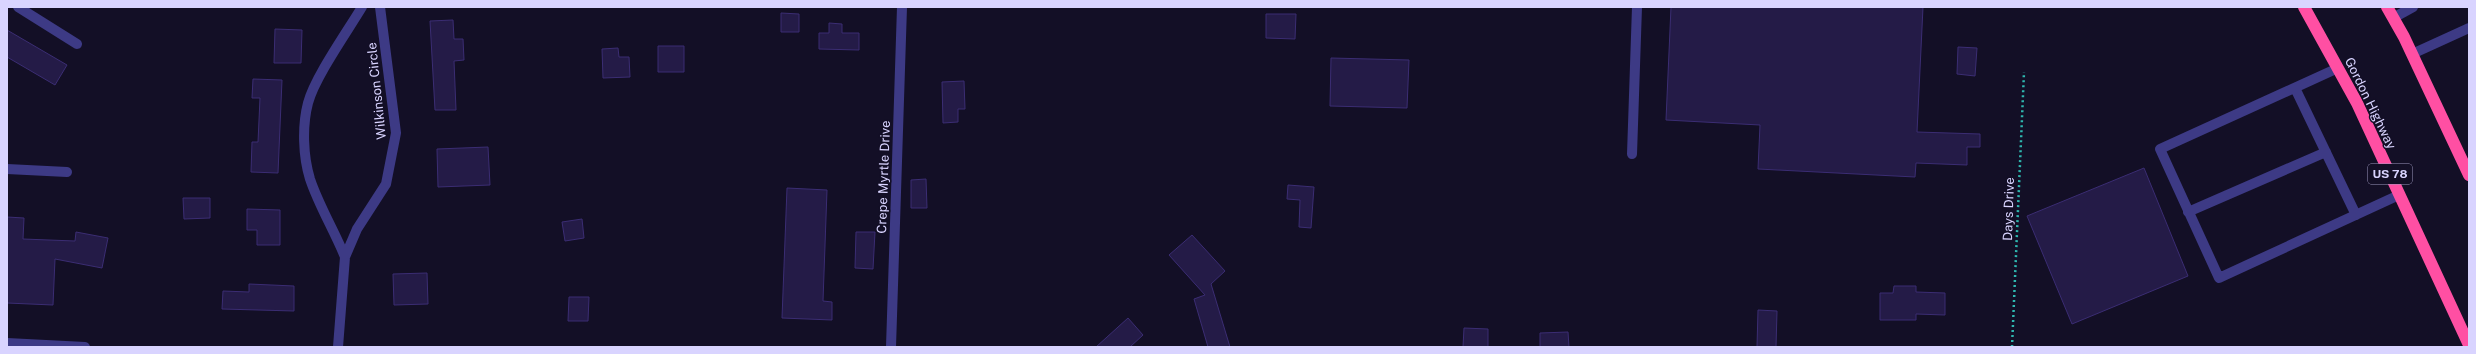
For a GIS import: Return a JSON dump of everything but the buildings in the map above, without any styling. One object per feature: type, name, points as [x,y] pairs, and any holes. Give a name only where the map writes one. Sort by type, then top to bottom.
[{"type":"highway","name":"Gordon Highway","points":[[2304,7],[2338,68],[2469,345]]},
{"type":"highway","points":[[2390,12],[2468,170]]},
{"type":"street","points":[[18,7],[77,44]]},
{"type":"street","name":"Wilkinson Circle","points":[[345,257],[319,204],[310,178],[304,139],[310,97],[362,7]]},
{"type":"street","name":"Wilkinson Circle","points":[[338,347],[345,257],[357,229],[386,184],[396,133],[380,7]]},
{"type":"street","name":"Crepe Myrtle Drive","points":[[891,347],[902,7]]},
{"type":"street","points":[[1632,154],[1636,7]]},
{"type":"street","points":[[2390,12],[2413,7]]},
{"type":"street","points":[[2412,54],[2469,28]]},
{"type":"street","points":[[2338,68],[2160,149],[2219,278],[2399,195]]},
{"type":"street","points":[[2295,88],[2356,215]]},
{"type":"street","points":[[2188,212],[2326,152]]},
{"type":"street","points":[[7,169],[67,172]]},
{"type":"street","points":[[7,343],[85,347]]},
{"type":"path","name":"Days Drive","points":[[2012,347],[2024,72]]}]
